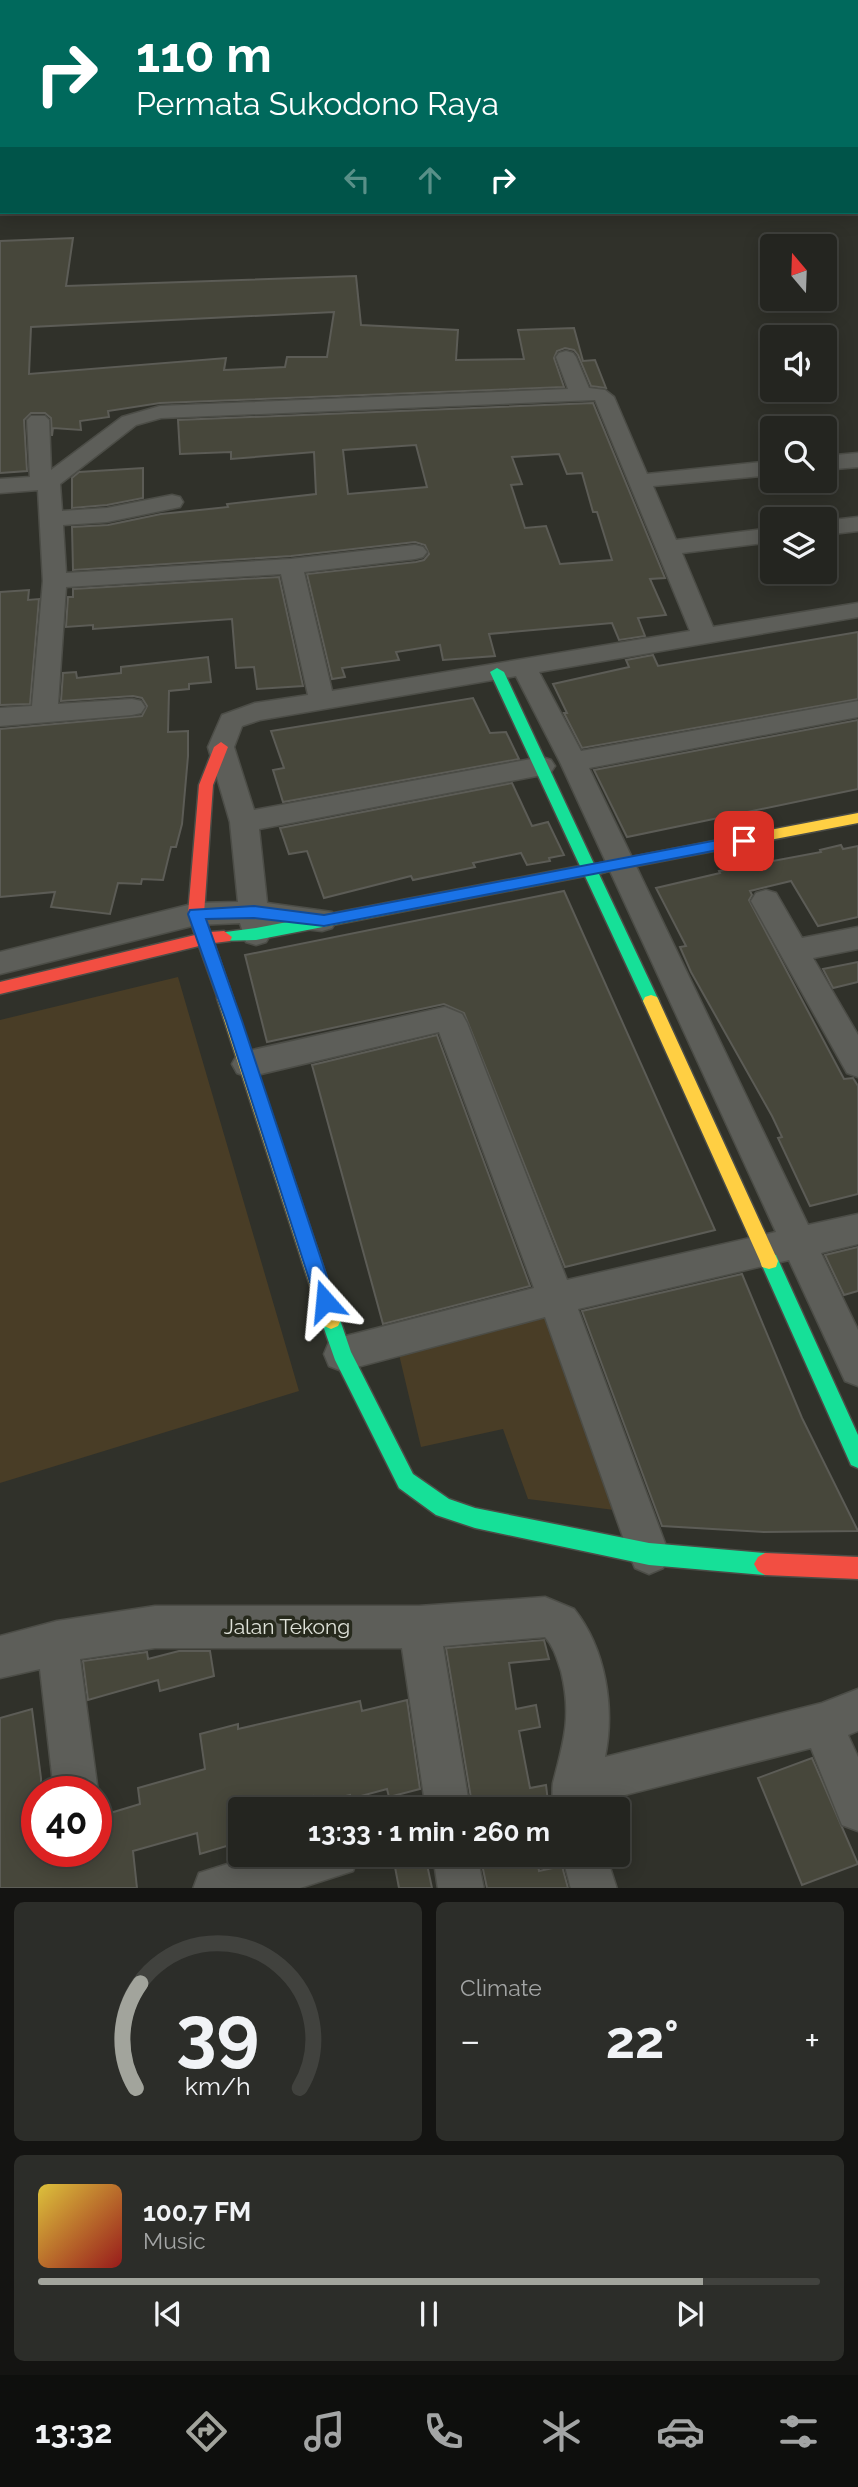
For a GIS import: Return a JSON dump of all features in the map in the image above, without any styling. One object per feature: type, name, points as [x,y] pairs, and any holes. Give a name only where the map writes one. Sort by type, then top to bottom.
[{"type":"street","points":[[566,358],[581,395]]},
{"type":"street","points":[[0,486],[45,483],[129,421],[160,412],[598,394],[604,397],[705,636]]},
{"type":"street","points":[[38,420],[51,519],[55,581],[44,713]]},
{"type":"street","points":[[837,462],[858,460]]},
{"type":"street","points":[[640,481],[760,469]]},
{"type":"street","points":[[51,519],[107,515],[172,502]]},
{"type":"street","points":[[837,526],[858,524]]},
{"type":"street","points":[[668,548],[760,536]]},
{"type":"street","points":[[55,581],[290,566],[415,552]]},
{"type":"street","points":[[290,566],[322,701]]},
{"type":"street","points":[[858,610],[255,712],[231,721],[206,785],[201,926],[342,1354],[406,1481],[443,1508],[475,1518],[649,1554],[858,1568]]},
{"type":"street","points":[[511,670],[573,762],[858,1369]]},
{"type":"street","points":[[511,670],[542,766],[858,1458]]},
{"type":"street","points":[[0,717],[132,706]]},
{"type":"street","points":[[573,762],[858,709]]},
{"type":"street","points":[[221,747],[244,822],[255,923]]},
{"type":"street","points":[[244,822],[542,766]]},
{"type":"street","points":[[8,973],[201,926],[324,920],[592,871],[858,818]]},
{"type":"street","points":[[766,901],[858,1064]]},
{"type":"street","points":[[796,950],[858,938]]},
{"type":"street","points":[[248,1064],[438,1020],[445,1019],[451,1023],[556,1298],[649,1554]]},
{"type":"street","points":[[342,1354],[556,1298],[858,1229]]},
{"type":"street","name":"Jalan Tekong","points":[[0,1657],[57,1642],[155,1628],[419,1627],[545,1618],[559,1622],[568,1636],[580,1668],[589,1712],[574,1797]]},
{"type":"street","points":[[419,1627],[446,1797]]},
{"type":"street","points":[[57,1642],[74,1776]]},
{"type":"street","points":[[577,1797],[840,1717],[858,1809]]},
{"type":"street","points":[[215,1888],[293,1867]]},
{"type":"street","points":[[457,1867],[461,1888]]},
{"type":"street","points":[[588,1867],[594,1888]]},
{"type":"shaded area","points":[[178,977],[299,1391],[0,1483],[0,1020]]},
{"type":"shaded area","points":[[552,1311],[622,1511],[528,1499],[503,1429],[421,1447],[397,1346]]},
{"type":"building","points":[[73,238],[66,286],[356,276],[361,325],[458,330],[456,360],[524,359],[518,330],[574,328],[583,361],[595,360],[606,388],[591,386],[578,355],[574,350],[565,348],[557,351],[554,358],[564,387],[160,403],[108,411],[109,417],[80,421],[81,430],[53,428],[52,436],[51,418],[45,413],[31,413],[24,420],[27,471],[0,473],[0,241]],"holes":[[[334,312],[327,357],[287,357],[285,367],[224,370],[226,358],[29,374],[31,327]]]},
{"type":"building","points":[[593,403],[665,578],[650,579],[666,615],[638,618],[645,636],[619,640],[612,623],[489,634],[495,656],[443,660],[440,645],[396,652],[399,660],[342,668],[345,677],[332,679],[307,574],[416,562],[424,560],[429,554],[425,545],[415,542],[291,556],[73,570],[72,527],[108,525],[161,514],[228,507],[227,504],[316,494],[314,452],[231,459],[231,452],[180,454],[178,420]],"holes":[[[416,445],[427,487],[348,494],[343,450]],[[559,454],[567,474],[582,473],[593,512],[597,512],[612,560],[560,564],[546,526],[525,528],[511,485],[522,484],[512,457]]]},
{"type":"building","points":[[143,468],[143,498],[72,508],[72,478],[79,472]]},
{"type":"building","points":[[279,577],[303,686],[257,689],[254,667],[236,668],[232,619],[93,629],[93,625],[66,627],[68,597],[73,597],[73,589]]},
{"type":"building","points":[[29,590],[28,600],[39,599],[30,704],[0,705],[0,592]]},
{"type":"building","points":[[858,632],[858,699],[582,748],[553,684],[629,667],[626,660],[653,655],[658,666]]},
{"type":"building","points":[[208,657],[211,682],[189,684],[189,689],[169,691],[168,732],[188,731],[188,756],[182,824],[176,847],[171,847],[163,880],[142,879],[141,884],[118,883],[110,914],[51,907],[55,892],[0,897],[0,729],[142,716],[147,706],[142,698],[133,696],[61,701],[63,673],[76,672],[77,678],[121,673],[121,667]]},
{"type":"building","points":[[473,698],[490,733],[506,732],[519,759],[283,802],[273,770],[284,768],[271,731]]},
{"type":"building","points":[[858,720],[858,789],[627,837],[594,770]]},
{"type":"building","points":[[512,783],[532,826],[548,822],[564,855],[549,858],[550,861],[527,865],[521,853],[473,863],[475,867],[413,880],[411,876],[324,898],[307,851],[289,854],[280,828]]},
{"type":"building","points":[[841,845],[843,849],[858,846],[858,917],[818,926],[791,881],[750,891],[752,895],[749,900],[844,1079],[853,1078],[858,1086],[858,1194],[810,1206],[778,1138],[782,1137],[772,1116],[691,972],[680,947],[686,946],[656,888],[720,873],[719,871],[821,852],[820,850]]},
{"type":"building","points":[[564,891],[715,1230],[565,1267],[464,1013],[444,1004],[267,1042],[245,955]]},
{"type":"building","points":[[858,962],[858,982],[833,988],[823,969]]},
{"type":"building","points":[[437,1035],[530,1286],[383,1324],[312,1065]]},
{"type":"building","points":[[858,1247],[858,1291],[844,1295],[825,1255]]},
{"type":"building","points":[[742,1274],[802,1418],[858,1531],[764,1532],[662,1526],[582,1311]]},
{"type":"building","points":[[544,1640],[549,1659],[509,1663],[516,1709],[536,1705],[540,1727],[519,1731],[530,1788],[546,1785],[547,1797],[471,1797],[446,1648]]},
{"type":"building","points":[[179,1651],[210,1651],[214,1676],[160,1691],[158,1680],[88,1700],[83,1661],[147,1652],[148,1659]]},
{"type":"building","points":[[407,1700],[420,1789],[389,1797],[387,1789],[357,1797],[228,1797],[228,1846],[200,1854],[197,1833],[133,1851],[137,1888],[0,1888],[0,1718],[32,1709],[41,1776],[21,1776],[21,1867],[112,1867],[112,1812],[140,1804],[138,1788],[205,1769],[200,1734],[238,1724],[238,1729],[360,1701],[362,1711]]},
{"type":"building","points":[[812,1758],[858,1864],[802,1885],[758,1778]]},
{"type":"building","points":[[395,1867],[428,1867],[432,1888],[399,1888]]},
{"type":"building","points":[[483,1867],[538,1867],[539,1871],[562,1867],[568,1888],[487,1888]]},
{"type":"traffic: fast","points":[[497,672],[651,1001]]},
{"type":"traffic: fast","points":[[224,937],[256,934],[600,868]]},
{"type":"traffic: fast","points":[[769,1261],[858,1458]]},
{"type":"traffic: fast","points":[[331,1320],[342,1354],[406,1481],[443,1508],[475,1518],[649,1554],[765,1564]]},
{"type":"traffic: slow","points":[[600,868],[858,818]]},
{"type":"traffic: slow","points":[[225,998],[331,1320]]},
{"type":"traffic: slow","points":[[651,1001],[769,1261]]},
{"type":"traffic: jam","points":[[221,747],[206,785],[196,914],[225,998]]},
{"type":"traffic: jam","points":[[0,988],[206,938],[224,937]]},
{"type":"traffic: jam","points":[[765,1564],[858,1568]]},
{"type":"route","points":[[325,1301],[234,1021],[196,914],[254,912],[324,920],[744,841]]}]
